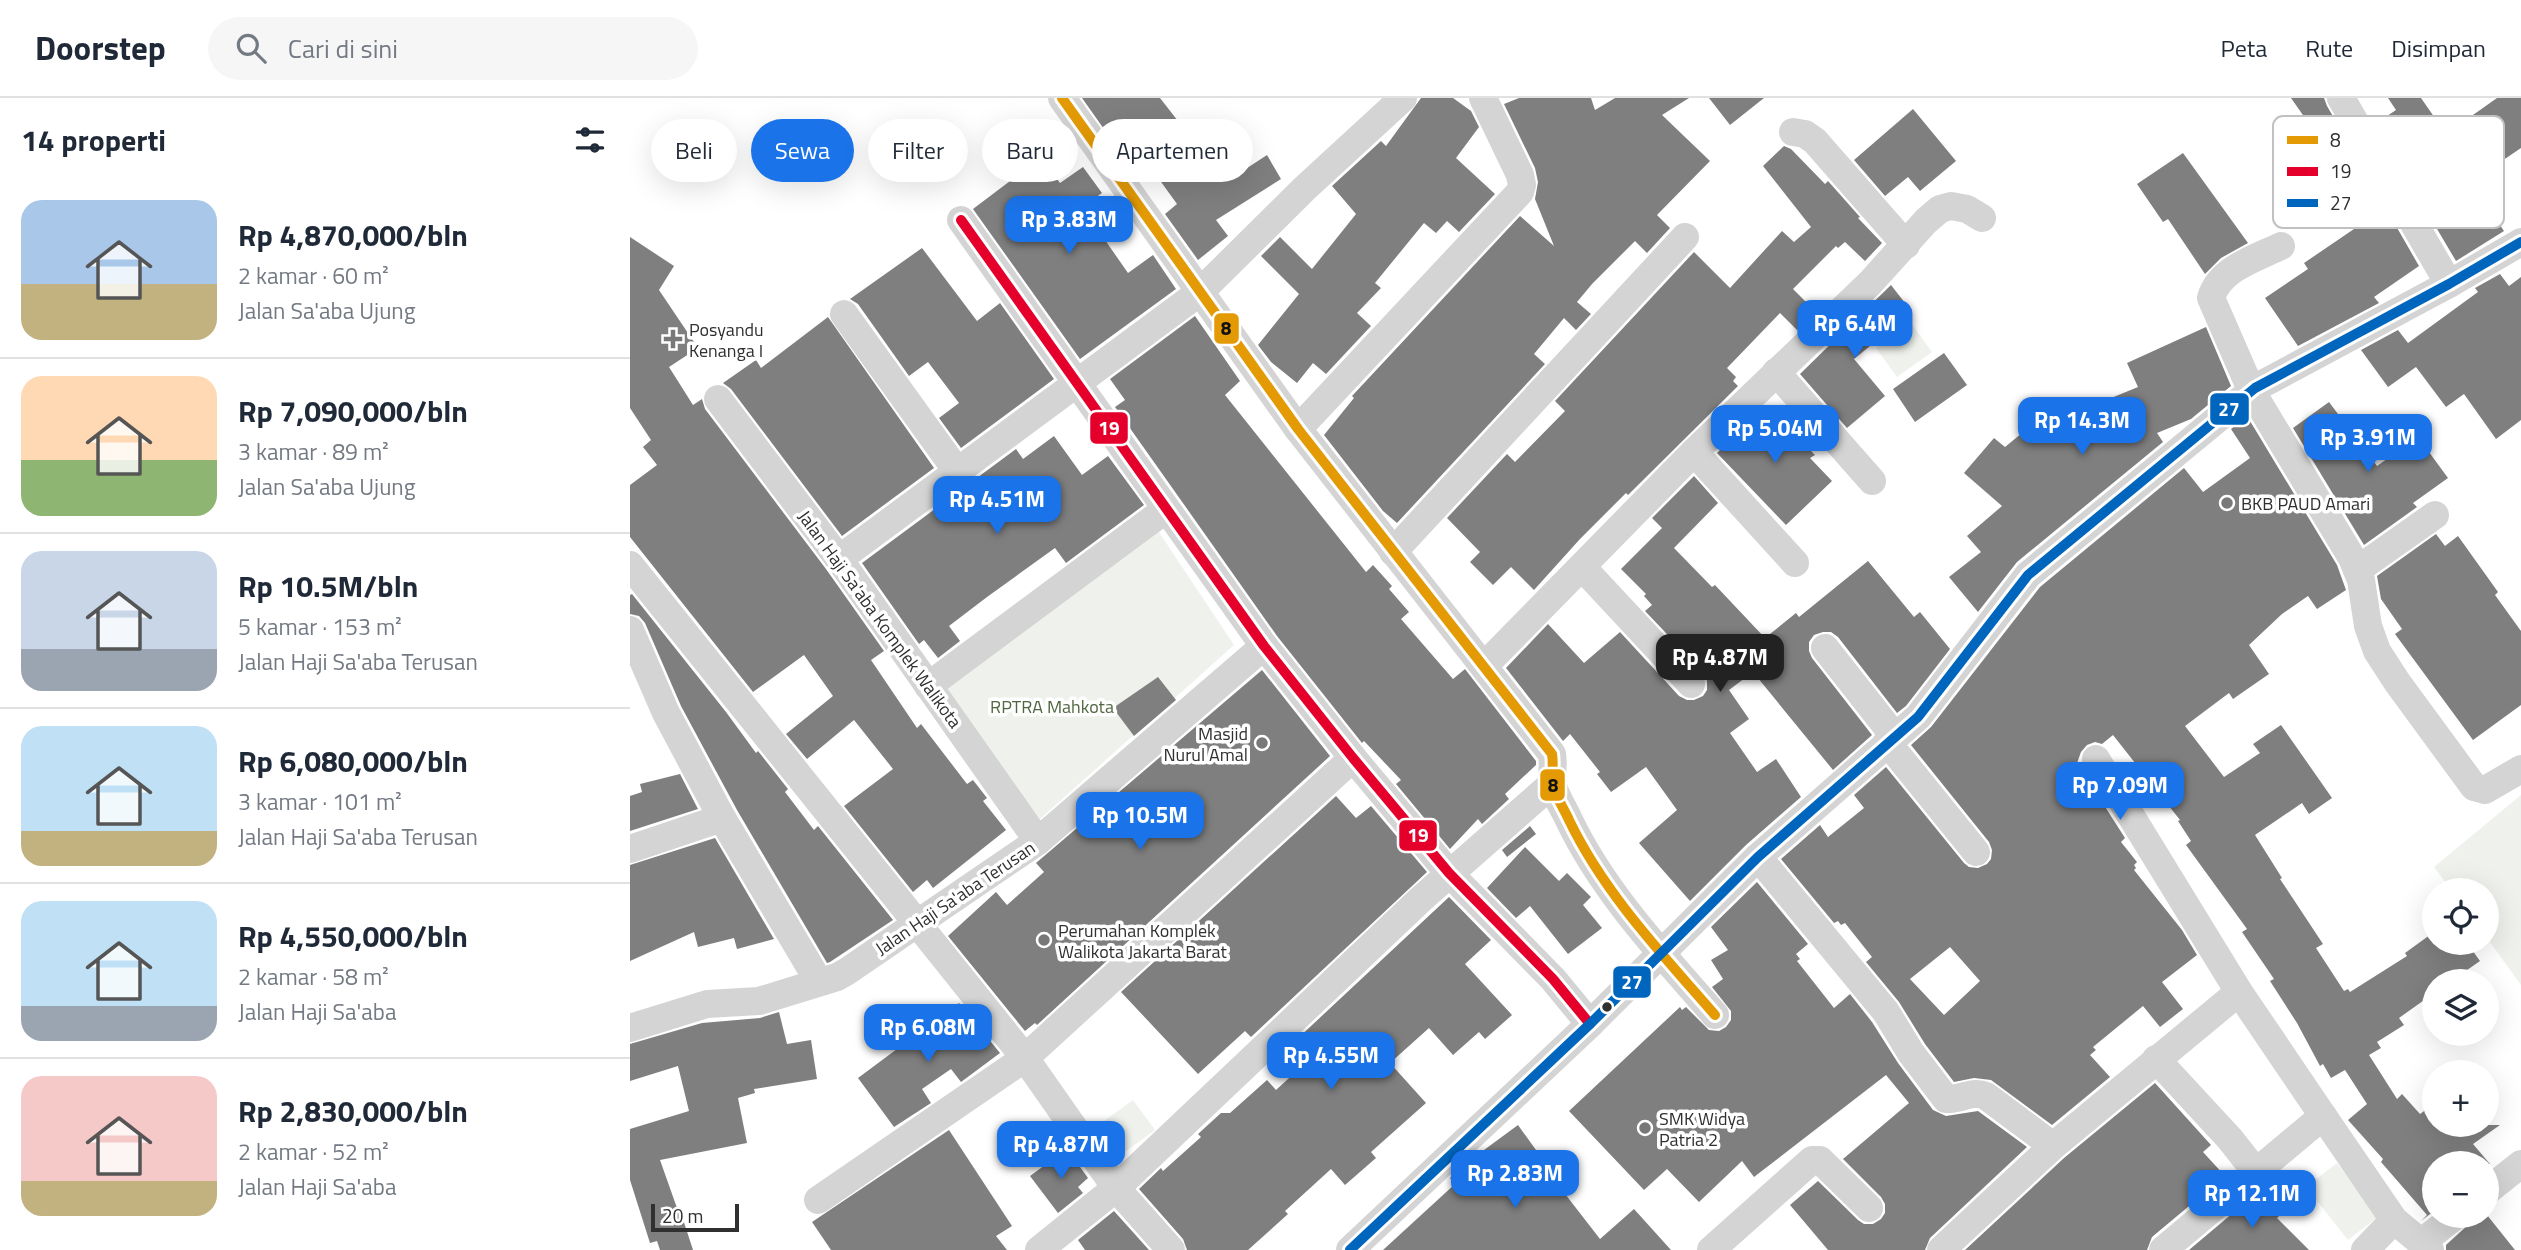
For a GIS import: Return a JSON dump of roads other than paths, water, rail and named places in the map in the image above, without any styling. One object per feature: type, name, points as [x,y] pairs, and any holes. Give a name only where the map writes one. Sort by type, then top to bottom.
[{"type":"street","points":[[1062,98],[1297,429],[1552,754],[1555,767],[1552,784],[1578,839],[1602,878],[1661,954],[1715,1015]]},
{"type":"street","points":[[839,559],[1199,292],[1304,189],[1403,98]]},
{"type":"street","points":[[1297,429],[1520,192],[1520,175],[1483,98]]},
{"type":"street","points":[[2340,98],[2351,116]]},
{"type":"street","points":[[1793,132],[1805,134],[1815,141],[1906,245]]},
{"type":"street","points":[[1484,666],[1694,452],[1871,282],[1940,209],[1961,207],[1982,218]]},
{"type":"street","points":[[961,220],[1264,646],[1449,873],[1553,979],[1590,1024]]},
{"type":"street","points":[[2416,228],[2449,284]]},
{"type":"street","points":[[1393,552],[1685,237]]},
{"type":"street","points":[[1350,1250],[1590,1024],[1758,857],[1918,717],[2028,575],[2252,392],[2521,242]]},
{"type":"street","points":[[2281,246],[2243,264],[2215,284],[2211,298],[2252,392],[2357,570],[2366,603],[2368,626],[2377,650],[2397,682],[2474,787],[2485,790],[2521,769]]},
{"type":"street","points":[[844,314],[957,471]]},
{"type":"street","points":[[1776,372],[1872,481]]},
{"type":"street","name":"Jalan Haji Sa'aba Komplek Walikota","points":[[719,399],[839,559],[1038,842]]},
{"type":"street","points":[[1694,452],[1796,563]]},
{"type":"street","points":[[928,686],[1165,510]]},
{"type":"street","points":[[2357,570],[2435,515]]},
{"type":"street","points":[[630,565],[1025,1058],[1116,1188],[1171,1250]]},
{"type":"street","points":[[1582,566],[1691,684]]},
{"type":"street","points":[[630,630],[666,713],[722,818],[820,982]]},
{"type":"street","name":"Jalan Haji Sa'aba Terusan","points":[[630,1028],[707,1004],[760,1001],[846,972],[1038,842],[1264,646]]},
{"type":"street","points":[[1825,648],[1976,852]]},
{"type":"street","points":[[818,1200],[1025,1058],[1353,758]]},
{"type":"street","points":[[2096,759],[2239,992],[2394,1220],[2426,1246],[2443,1228]]},
{"type":"street","points":[[1040,1250],[1116,1188],[1449,873],[1552,784]]},
{"type":"street","points":[[630,849],[722,818]]},
{"type":"street","points":[[1758,857],[1886,1013],[1911,1054],[1946,1098],[1954,1099],[1974,1093],[1986,1096],[2053,1146]]},
{"type":"street","points":[[1941,1250],[2053,1146],[2239,992]]},
{"type":"street","points":[[2156,1059],[2230,1139],[2256,1172]]},
{"type":"street","points":[[2163,1250],[2323,1116]]},
{"type":"street","points":[[1711,1250],[1812,1160],[1820,1160],[1869,1208]]},
{"type":"street","points":[[2499,1181],[2521,1164]]},
{"type":"street","points":[[2365,1250],[2394,1220]]},
{"type":"place","name":"Posyandu Kenanga I","points":[[673,339]]},
{"type":"place","name":"BKB PAUD Amari","points":[[2227,503]]},
{"type":"place","name":"Masjid Nurul Amal","points":[[1262,743]]},
{"type":"place","name":"Perumahan Komplek Walikota Jakarta Barat","points":[[1044,940]]},
{"type":"place","name":"SMK Widya Patria 2","points":[[1645,1128]]},
{"type":"park label","name":"RPTRA Mahkota","points":[[1052,706]]}]
